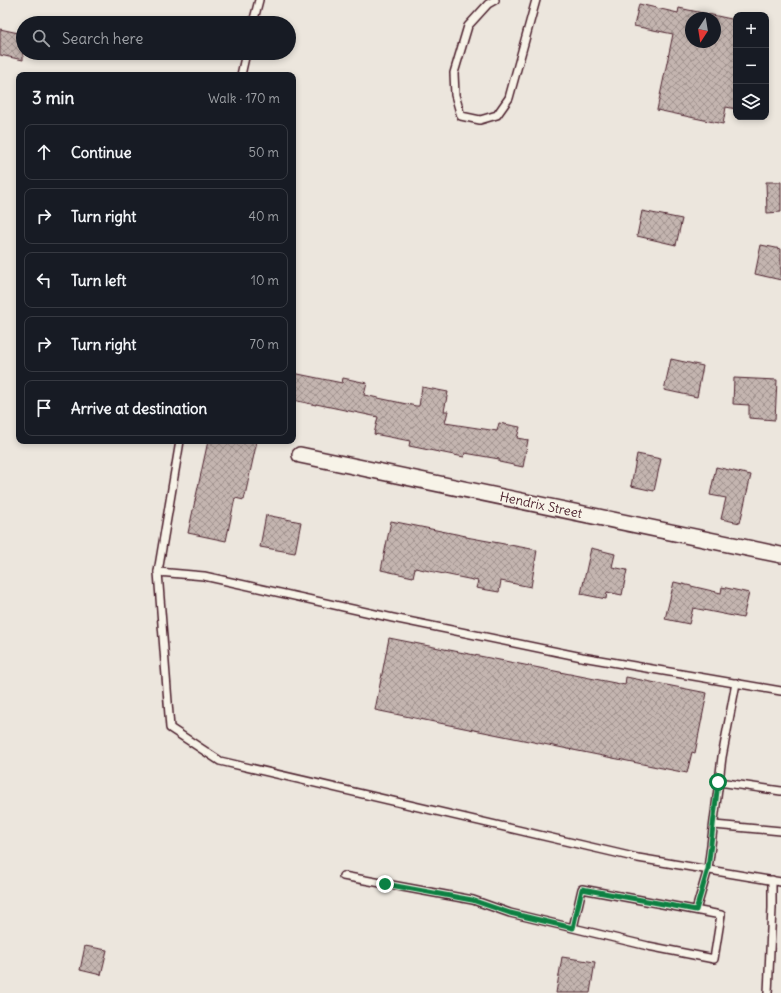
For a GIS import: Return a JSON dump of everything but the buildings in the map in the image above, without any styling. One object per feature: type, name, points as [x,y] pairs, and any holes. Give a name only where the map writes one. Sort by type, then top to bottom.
[{"type":"street","name":"Hendrix Street","points":[[300,455],[781,556]]},
{"type":"lane","points":[[255,16],[259,0]]},
{"type":"lane","points":[[495,0],[488,4],[468,26],[454,73],[455,95],[462,116],[480,120],[498,115],[509,98],[536,0]]},
{"type":"lane","points":[[242,72],[244,60]]},
{"type":"lane","points":[[179,444],[158,572],[170,728],[220,761],[630,856],[781,882]]},
{"type":"lane","points":[[158,572],[204,576],[393,618],[567,654],[781,691]]},
{"type":"lane","points":[[696,910],[708,869],[718,782],[736,683]]},
{"type":"lane","points":[[718,782],[781,791]]},
{"type":"lane","points":[[714,825],[781,831]]},
{"type":"lane","points":[[343,876],[472,900],[510,913],[648,946],[714,958],[721,915],[582,889],[573,928]]},
{"type":"lane","points":[[768,993],[772,880]]},
{"type":"route","points":[[385,884],[472,900],[510,913],[573,928],[582,889],[696,910],[708,869],[718,782]]}]
